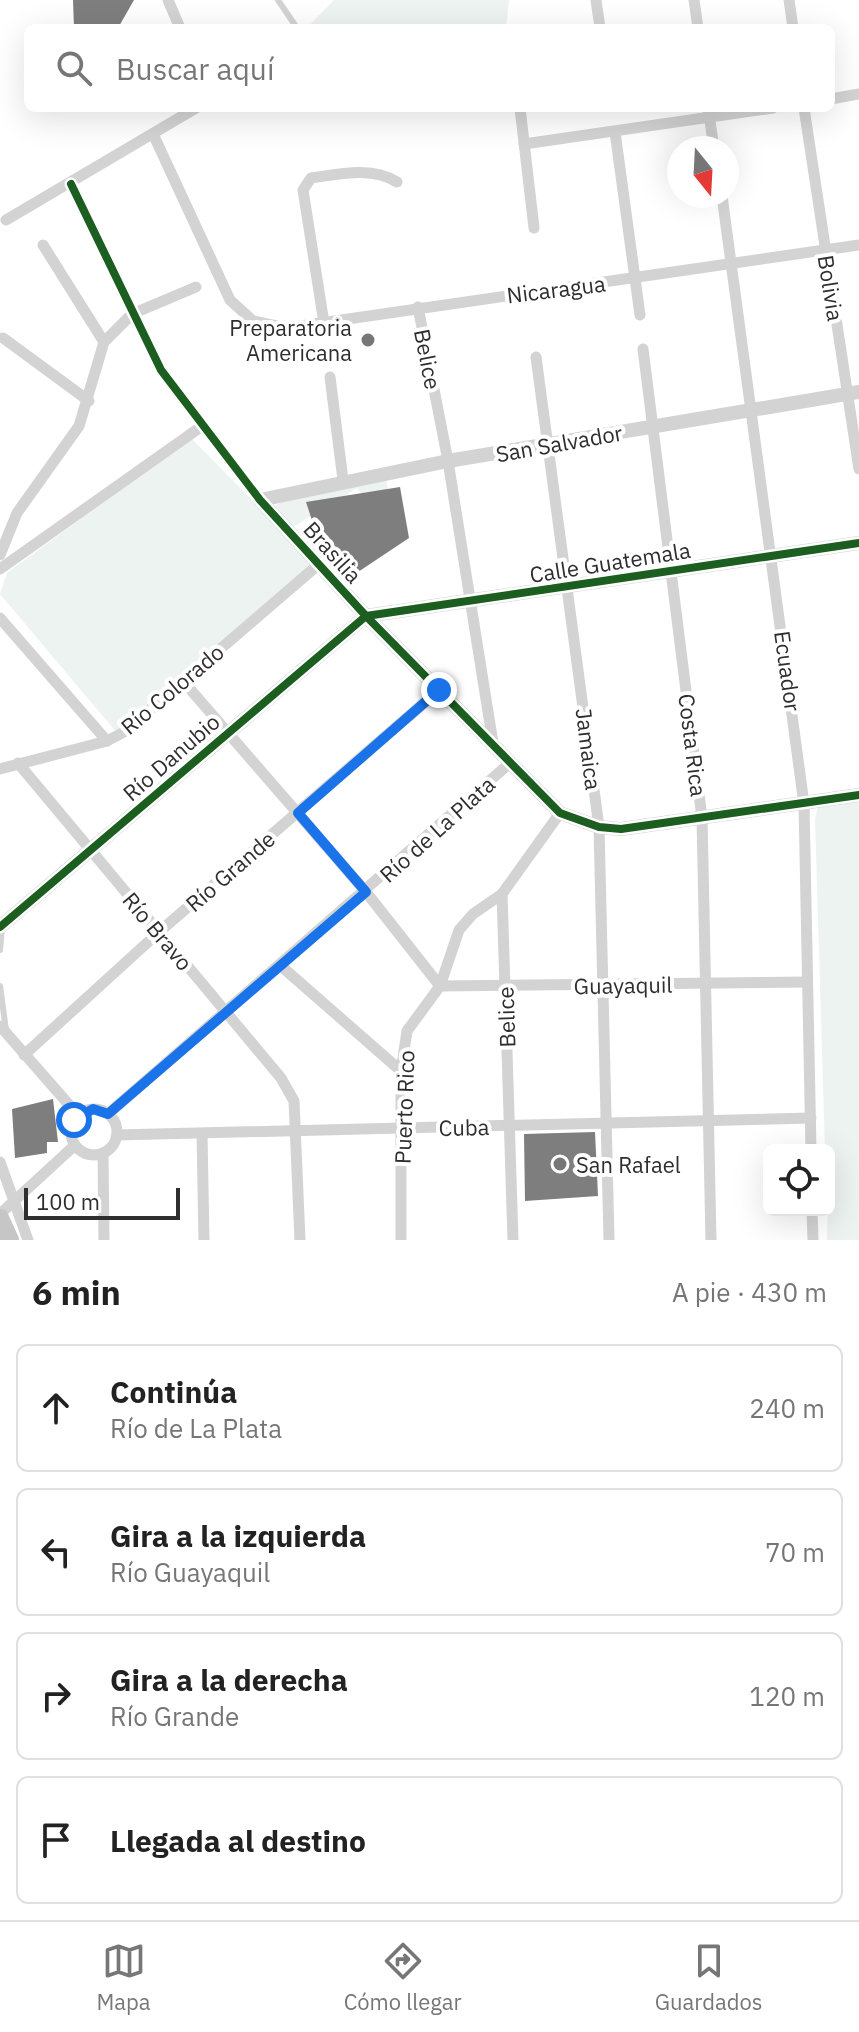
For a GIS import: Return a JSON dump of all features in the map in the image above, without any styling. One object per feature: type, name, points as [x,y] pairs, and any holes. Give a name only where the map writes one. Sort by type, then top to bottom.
[{"type":"main road","points":[[0,1216],[10,1240]]},
{"type":"street","points":[[168,0],[178,24]]},
{"type":"street","points":[[596,0],[599,24]]},
{"type":"street","points":[[694,0],[697,24]]},
{"type":"street","points":[[789,0],[792,24]]},
{"type":"street","points":[[835,98],[859,94]]},
{"type":"street","points":[[6,220],[154,136],[190,112]]},
{"type":"street","points":[[520,112],[534,228]]},
{"type":"street","name":"Bolivia","points":[[805,112],[825,251],[853,393],[859,469]]},
{"type":"street","points":[[524,144],[615,132],[709,113],[712,136]]},
{"type":"street","points":[[615,132],[640,315]]},
{"type":"street","name":"Nicaragua","points":[[154,136],[230,300],[253,321],[286,328],[859,245]]},
{"type":"street","points":[[324,323],[303,190],[311,178],[352,173],[385,174],[397,182]]},
{"type":"street","name":"Brasilia","points":[[71,184],[161,370],[202,426],[260,500],[366,616],[560,813],[599,827],[634,828],[859,795]]},
{"type":"street","name":"Ecuador","points":[[724,208],[804,804],[811,1144]]},
{"type":"street","points":[[43,245],[104,342]]},
{"type":"street","points":[[0,555],[17,513],[79,426],[89,401],[104,342],[132,314],[196,287]]},
{"type":"street","name":"Belice","points":[[418,307],[448,461],[493,743]]},
{"type":"street","points":[[3,338],[89,401]]},
{"type":"street","name":"Costa Rica","points":[[643,349],[668,572],[702,818],[711,1240]]},
{"type":"street","name":"Jamaica","points":[[536,357],[599,827],[609,1240]]},
{"type":"street","points":[[330,377],[343,480]]},
{"type":"street","name":"San Salvador","points":[[260,500],[343,480],[448,461],[853,393]]},
{"type":"street","points":[[0,569],[202,426]]},
{"type":"street","points":[[0,526],[17,513]]},
{"type":"street","name":"Calle Guatemala","points":[[366,616],[859,543]]},
{"type":"street","name":"Río Colorado","points":[[0,769],[107,741],[124,732],[319,564]]},
{"type":"street","name":"Río Danubio","points":[[1,926],[366,616]]},
{"type":"street","points":[[0,618],[107,741]]},
{"type":"street","points":[[183,681],[366,892],[440,986]]},
{"type":"street","name":"Río Grande","points":[[24,1055],[159,932],[439,690]]},
{"type":"street","name":"Río de La Plata","points":[[108,1114],[228,1013],[511,762]]},
{"type":"street","name":"Río Bravo","points":[[18,763],[281,1078],[294,1101],[297,1133]]},
{"type":"street","points":[[502,894],[560,813]]},
{"type":"street","name":"Belice","points":[[502,894],[513,1240]]},
{"type":"street","name":"Puerto Rico","points":[[401,1240],[401,1071],[407,1031],[440,986],[459,930],[473,914],[502,894]]},
{"type":"street","points":[[281,966],[401,1071]]},
{"type":"street","name":"Guayaquil","points":[[440,986],[505,988],[807,982]]},
{"type":"street","points":[[3,1029],[78,1115]]},
{"type":"street","points":[[93,1109],[108,1114],[117,1135],[110,1149],[103,1154],[82,1153],[74,1146],[71,1126],[78,1115],[93,1109]]},
{"type":"street","name":"Cuba","points":[[117,1135],[297,1133],[811,1118]]},
{"type":"street","points":[[297,1133],[300,1240]]},
{"type":"street","points":[[202,1134],[204,1240]]},
{"type":"street","points":[[0,1216],[74,1146]]},
{"type":"street","points":[[103,1154],[104,1240]]},
{"type":"street","points":[[0,1162],[28,1240]]},
{"type":"street","points":[[812,1216],[813,1240]]},
{"type":"lane","points":[[278,0],[294,24]]},
{"type":"lane","points":[[0,950],[1,926]]},
{"type":"lane","points":[[0,986],[3,1029]]},
{"type":"shaded area","points":[[334,0],[509,0],[506,24],[311,24]]},
{"type":"shaded area","points":[[191,438],[313,562],[117,733],[0,594],[7,573]]},
{"type":"shaded area","points":[[386,479],[390,502],[373,509],[357,488],[293,527],[275,506],[290,495]]},
{"type":"shaded area","points":[[859,800],[859,1240],[827,1240],[828,1216],[835,1216],[835,1144],[825,1144],[815,819],[818,806]]},
{"type":"building","points":[[73,0],[134,0],[120,24],[74,24]]},
{"type":"building","points":[[400,487],[409,538],[346,580],[323,554],[306,502]]},
{"type":"building","points":[[53,1099],[58,1142],[47,1142],[47,1153],[15,1158],[12,1109]]},
{"type":"building","name":"San Rafael","points":[[595,1132],[598,1196],[525,1201],[524,1134]]},
{"type":"cycle path","points":[[71,184],[161,370],[260,500],[366,616],[560,813],[599,827],[621,829],[859,795]]},
{"type":"cycle path","points":[[0,927],[366,616],[859,543]]},
{"type":"place","name":"Preparatoria Americana","points":[[368,340]]},
{"type":"place","name":"San Rafael","points":[[560,1164]]},
{"type":"route","points":[[74,1120],[93,1109],[108,1114],[366,892],[298,813],[439,690]]}]
